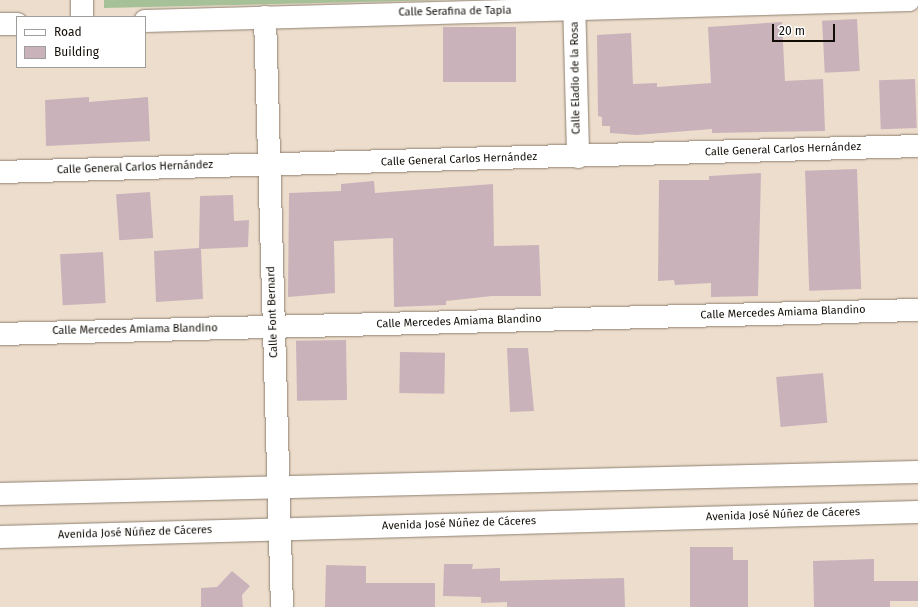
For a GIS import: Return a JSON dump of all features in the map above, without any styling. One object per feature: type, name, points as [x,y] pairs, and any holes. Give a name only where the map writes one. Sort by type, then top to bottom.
[{"type":"street","points":[[82,0],[82,16]]},
{"type":"street","name":"Calle Serafina de Tapia","points":[[146,21],[574,4],[909,0]]},
{"type":"street","name":"Calle Eladio de la Rosa","points":[[574,4],[578,157]]},
{"type":"street","name":"Calle Font Bernard","points":[[265,17],[282,607]]},
{"type":"street","points":[[0,24],[16,24]]},
{"type":"street","name":"Calle General Carlos Hernández","points":[[0,172],[578,157],[918,146]]},
{"type":"street","name":"Calle Mercedes Amiama Blandino","points":[[0,334],[918,310]]},
{"type":"street","points":[[0,494],[918,472]]},
{"type":"street","name":"Avenida José Núñez de Cáceres","points":[[0,537],[918,512]]},
{"type":"green space","points":[[104,0],[445,0],[104,8]]},
{"type":"building","points":[[857,19],[860,71],[825,73],[822,21]]},
{"type":"building","points":[[782,22],[785,81],[823,79],[825,131],[712,133],[712,129],[637,135],[610,133],[610,126],[602,126],[602,117],[598,116],[597,35],[631,33],[633,84],[657,83],[657,87],[711,83],[708,27]]},
{"type":"building","points":[[443,27],[516,27],[516,82],[443,82]]},
{"type":"building","points":[[915,79],[917,128],[881,129],[879,80]]},
{"type":"building","points":[[89,97],[89,102],[148,97],[150,141],[46,146],[45,100]]},
{"type":"building","points":[[857,169],[861,289],[809,291],[805,171]]},
{"type":"building","points":[[761,173],[758,296],[711,297],[711,283],[675,285],[674,280],[658,281],[659,180],[709,180],[709,176]]},
{"type":"building","points":[[374,181],[375,193],[493,184],[494,246],[539,245],[541,296],[492,296],[446,301],[446,305],[394,307],[393,238],[334,241],[335,293],[288,297],[289,193],[341,191],[341,184]]},
{"type":"building","points":[[150,192],[153,238],[119,240],[116,194]]},
{"type":"building","points":[[233,195],[234,221],[249,220],[248,247],[201,249],[203,299],[156,302],[154,251],[199,248],[200,196]]},
{"type":"building","points":[[103,252],[106,303],[63,305],[60,254]]},
{"type":"building","points":[[346,340],[347,400],[297,401],[296,341]]},
{"type":"building","points":[[507,348],[528,348],[534,411],[510,412]]},
{"type":"building","points":[[400,352],[445,353],[444,394],[399,393]]},
{"type":"building","points":[[823,373],[827,423],[781,427],[776,377]]},
{"type":"building","points":[[690,547],[733,547],[733,560],[748,560],[748,607],[690,607]]},
{"type":"building","points":[[874,559],[874,581],[918,581],[918,601],[890,601],[890,607],[814,607],[813,561]]},
{"type":"building","points":[[444,564],[473,564],[472,569],[500,568],[500,581],[624,578],[625,607],[507,607],[507,602],[481,603],[481,597],[443,596]]},
{"type":"building","points":[[326,565],[366,566],[366,583],[435,583],[435,607],[325,607]]},
{"type":"building","points":[[232,571],[250,586],[242,595],[243,607],[201,607],[201,588],[217,587]]}]
